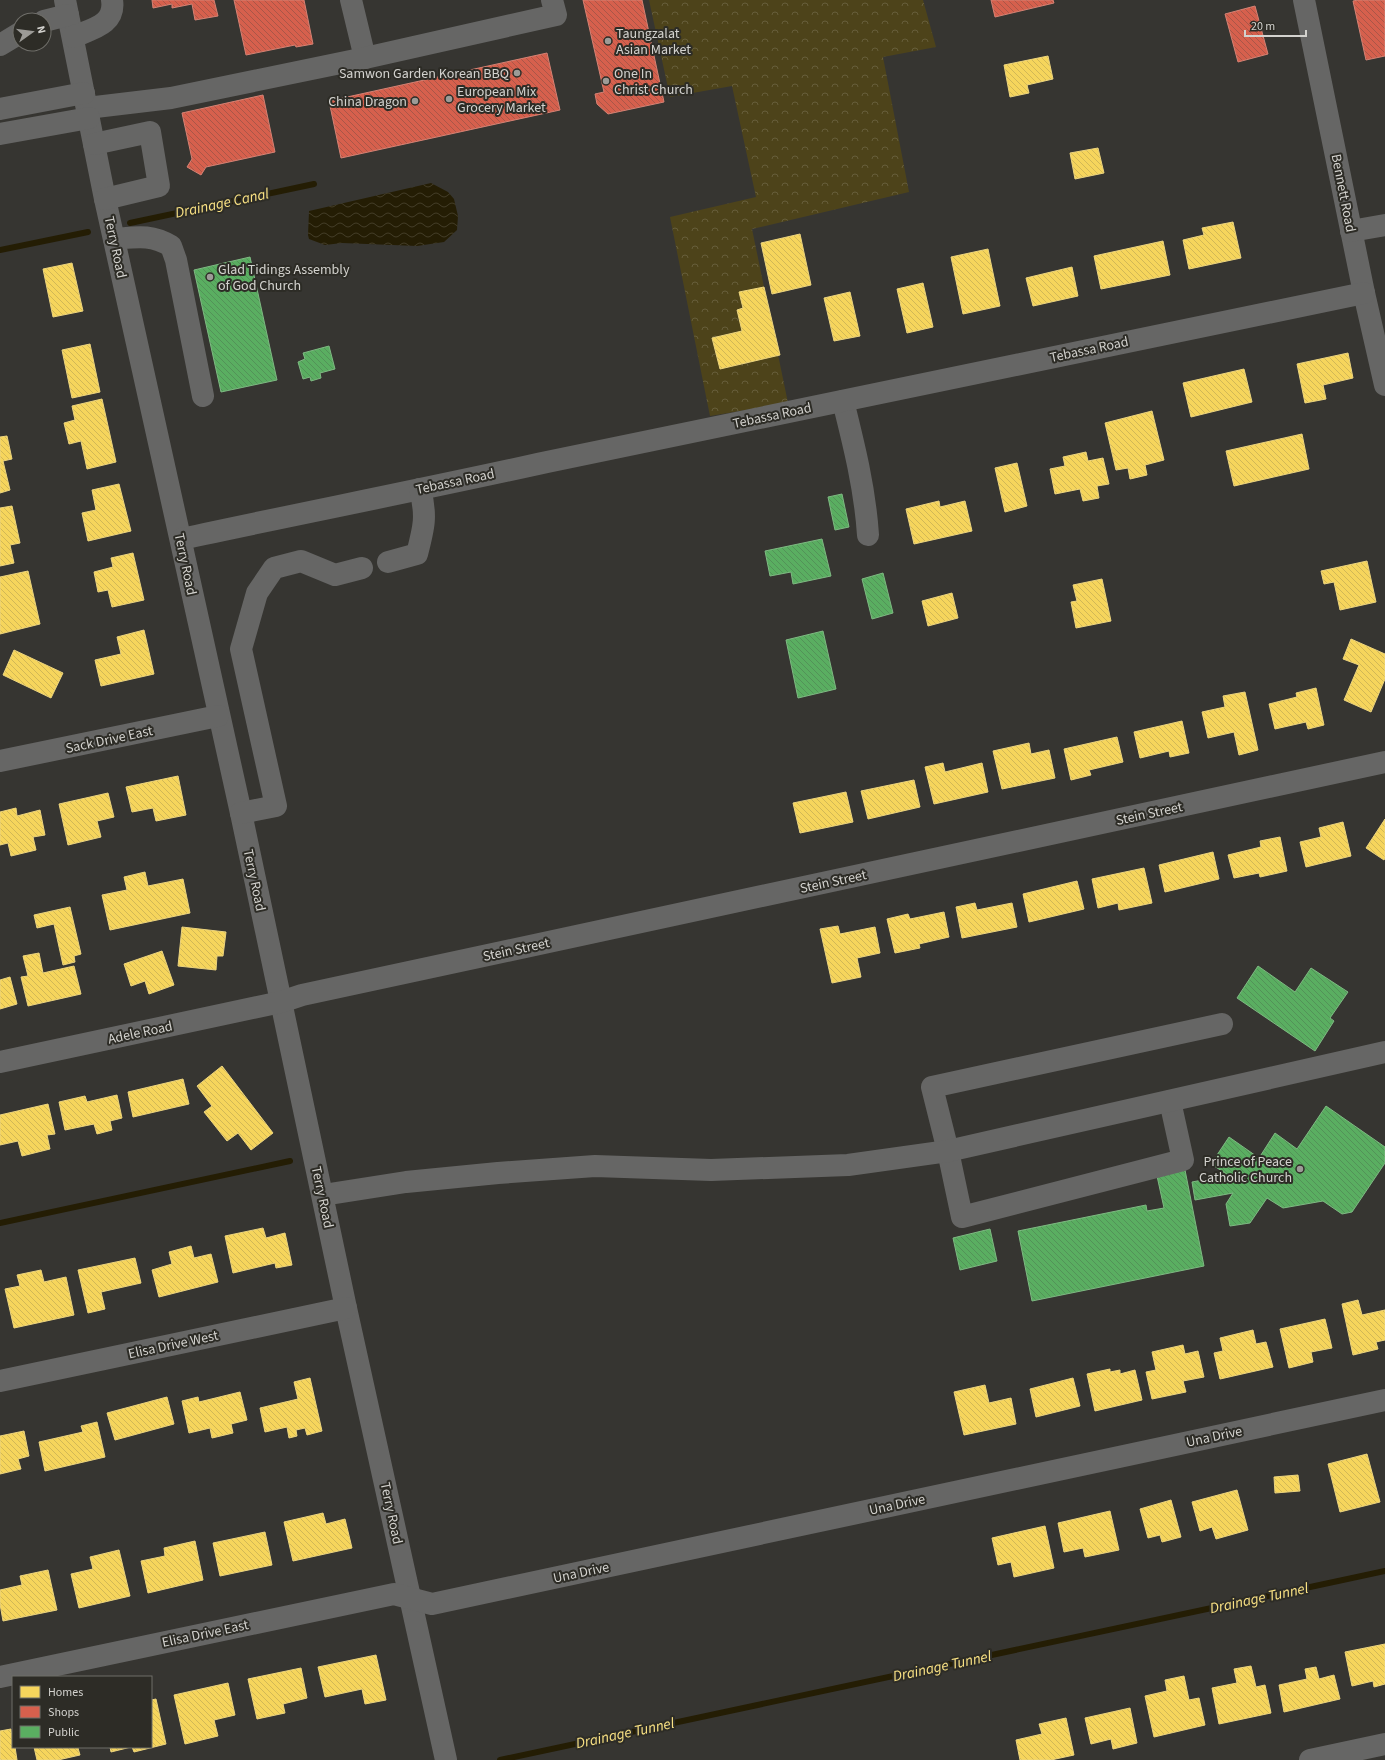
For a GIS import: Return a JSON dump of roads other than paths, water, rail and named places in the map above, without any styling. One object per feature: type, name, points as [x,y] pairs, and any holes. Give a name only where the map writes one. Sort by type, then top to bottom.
[{"type":"street","points":[[73,37],[102,25],[110,16],[113,8],[112,0]]},
{"type":"street","points":[[351,0],[365,58]]},
{"type":"street","points":[[0,109],[87,106],[171,98],[365,58],[556,15],[552,0]]},
{"type":"street","name":"Bennett Road","points":[[1304,0],[1364,293],[1385,385]]},
{"type":"street","points":[[52,16],[67,8]]},
{"type":"street","name":"Terry Road","points":[[67,8],[105,199],[181,539],[218,716],[241,813],[346,1308],[446,1760]]},
{"type":"street","points":[[0,45],[12,38]]},
{"type":"street","points":[[0,134],[87,106]]},
{"type":"street","points":[[94,144],[150,132],[159,186],[105,199]]},
{"type":"street","points":[[1351,231],[1385,225]]},
{"type":"street","points":[[114,239],[151,237],[161,240],[171,246],[176,260],[203,396]]},
{"type":"street","name":"Tebassa Road","points":[[181,539],[341,504],[420,489],[1364,293]]},
{"type":"street","points":[[843,401],[855,449],[866,512],[868,535]]},
{"type":"street","points":[[388,562],[416,554],[424,528],[425,507],[420,489]]},
{"type":"street","points":[[241,813],[276,806],[241,649],[257,593],[274,568],[302,561],[335,575],[362,568]]},
{"type":"street","name":"Sack Drive East","points":[[0,761],[218,716]]},
{"type":"street","name":"Stein Street","points":[[281,1002],[302,995],[1385,762]]},
{"type":"street","name":"Adele Road","points":[[0,1062],[281,1002]]},
{"type":"street","points":[[1170,1101],[1183,1160],[962,1217],[932,1087],[1222,1024]]},
{"type":"street","points":[[323,1195],[406,1182],[588,1166],[711,1170],[848,1165],[948,1151],[1385,1052]]},
{"type":"street","name":"Elisa Drive West","points":[[0,1381],[346,1308]]},
{"type":"street","name":"Una Drive","points":[[410,1597],[432,1604],[1385,1400]]},
{"type":"street","name":"Elisa Drive East","points":[[0,1677],[394,1594],[410,1597]]},
{"type":"street","points":[[1310,1760],[1385,1744]]},
{"type":"water","points":[[431,183],[448,192],[454,199],[458,216],[457,230],[444,242],[417,246],[342,243],[325,245],[309,239],[309,211]]},
{"type":"waterway","name":"Drainage Canal","points":[[130,223],[314,184]]},
{"type":"waterway","name":"Drainage Canal","points":[[0,250],[88,232]]},
{"type":"waterway","points":[[0,1223],[290,1161]]},
{"type":"waterway","name":"Drainage Tunnel","points":[[500,1760],[1385,1571]]},
{"type":"place","name":"Taungzalat Asian Market","points":[[608,41]]},
{"type":"place","name":"Samwon Garden Korean BBQ","points":[[517,73]]},
{"type":"place","name":"One In Christ Church","points":[[606,81]]},
{"type":"place","name":"European Mix Grocery Market","points":[[449,99]]},
{"type":"place","name":"China Dragon","points":[[415,101]]},
{"type":"place","name":"Glad Tidings Assembly of God Church","points":[[210,277]]},
{"type":"place","name":"Prince of Peace Catholic Church","points":[[1300,1169]]}]
